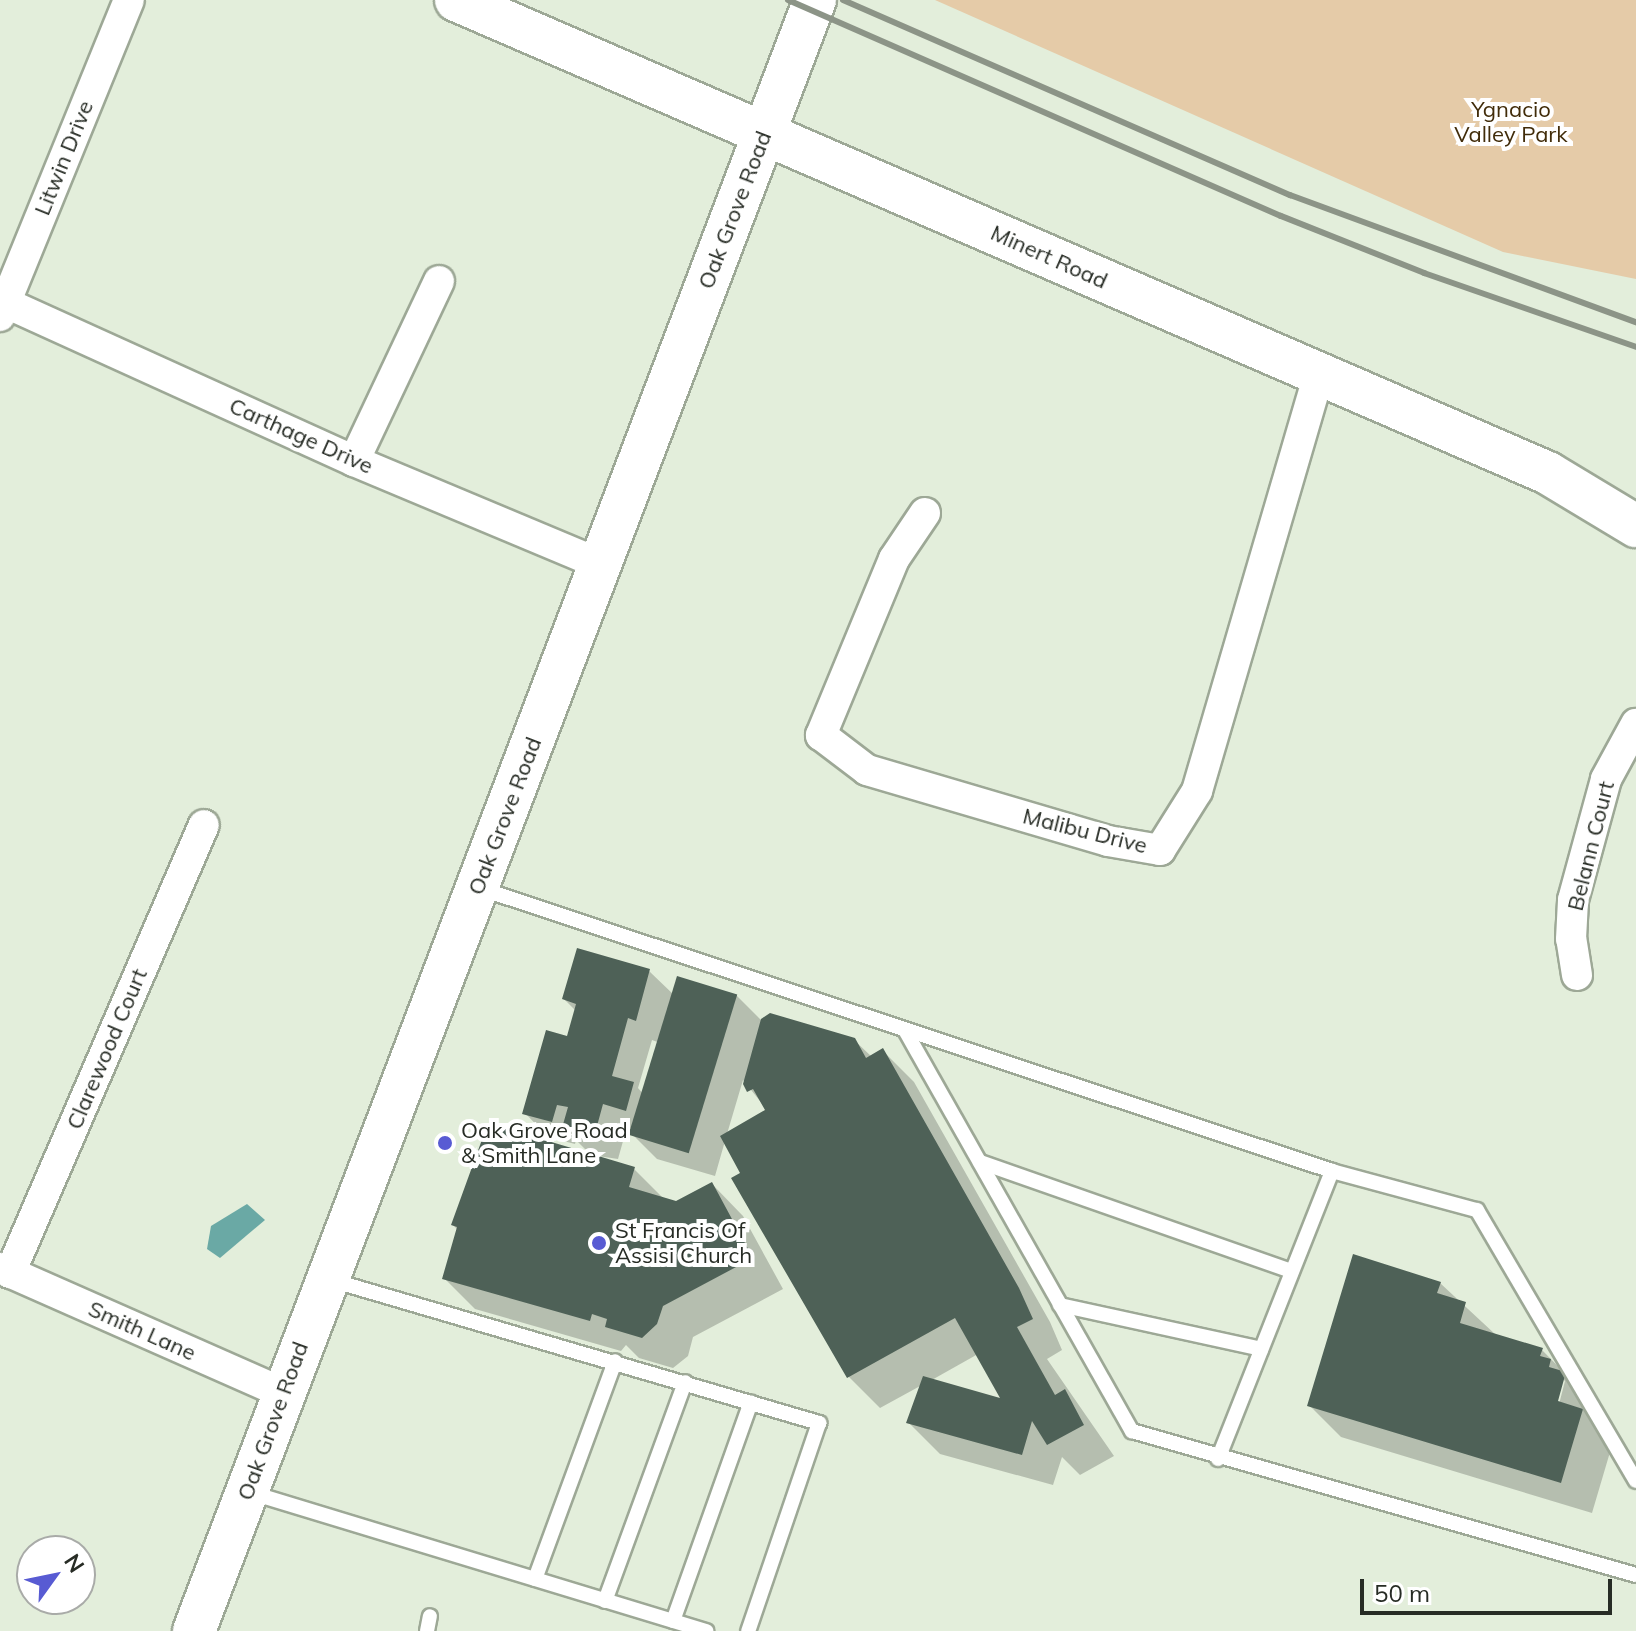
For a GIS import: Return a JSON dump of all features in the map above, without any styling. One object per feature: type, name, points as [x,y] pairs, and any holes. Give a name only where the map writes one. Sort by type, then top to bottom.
[{"type":"main road","name":"Minert Road","points":[[456,0],[765,131],[1318,377],[1548,473],[1636,526]]},
{"type":"main road","name":"Oak Grove Road","points":[[194,1631],[815,0]]},
{"type":"street","name":"Litwin Drive","points":[[3,309],[129,0]]},
{"type":"street","points":[[354,461],[439,281]]},
{"type":"street","name":"Carthage Drive","points":[[3,309],[600,564]]},
{"type":"street","name":"Malibu Drive","points":[[925,513],[894,559],[821,735],[867,770],[1108,841],[1160,850],[1197,791],[1318,377]]},
{"type":"street","name":"Belann Court","points":[[1577,975],[1571,939],[1573,900],[1606,779],[1636,724]]},
{"type":"street","name":"Clarewood Court","points":[[5,1270],[204,825]]},
{"type":"street","name":"Smith Lane","points":[[5,1270],[284,1393]]},
{"type":"lane","points":[[478,887],[906,1032],[1332,1171],[1477,1210],[1636,1481]]},
{"type":"lane","points":[[906,1032],[1132,1431],[1218,1459],[1636,1575]]},
{"type":"lane","points":[[980,1162],[1292,1271]]},
{"type":"lane","points":[[1218,1459],[1332,1171]]},
{"type":"lane","points":[[327,1279],[819,1423],[748,1631]]},
{"type":"lane","points":[[1060,1305],[1261,1349]]},
{"type":"lane","points":[[535,1579],[615,1361]]},
{"type":"lane","points":[[605,1601],[685,1382]]},
{"type":"lane","points":[[673,1621],[751,1402]]},
{"type":"lane","points":[[247,1491],[707,1631]]},
{"type":"green space","name":"Ygnacio Valley Park","points":[[935,0],[1636,0],[1636,279],[1503,252]]},
{"type":"water","points":[[247,1204],[265,1220],[220,1258],[207,1249],[211,1226]]},
{"type":"building","points":[[577,948],[650,969],[636,1021],[628,1018],[612,1076],[634,1082],[626,1111],[603,1104],[594,1137],[562,1128],[568,1107],[557,1105],[552,1122],[522,1114],[546,1030],[567,1036],[576,1004],[562,999]]},
{"type":"building","points":[[677,976],[737,994],[689,1153],[628,1135]]},
{"type":"building","points":[[770,1013],[855,1038],[866,1058],[883,1048],[1019,1288],[1033,1319],[1017,1327],[1055,1395],[1065,1389],[1084,1425],[1047,1445],[1032,1421],[1022,1455],[906,1423],[923,1376],[1000,1398],[955,1318],[847,1378],[731,1178],[740,1173],[720,1136],[765,1110],[753,1089],[747,1092],[743,1084],[761,1019]]},
{"type":"building","name":"St Francis Of Assisi Church","points":[[488,1123],[635,1167],[629,1187],[676,1201],[712,1182],[753,1258],[663,1306],[657,1324],[642,1338],[605,1327],[607,1319],[592,1314],[590,1321],[442,1279],[457,1227],[451,1225]]},
{"type":"building","points":[[1353,1254],[1441,1282],[1437,1293],[1466,1302],[1460,1323],[1543,1348],[1540,1356],[1551,1359],[1549,1367],[1566,1372],[1558,1401],[1583,1409],[1561,1483],[1307,1406]]},
{"type":"railway","points":[[788,0],[1281,216],[1424,273],[1636,347]]},
{"type":"railway","points":[[843,0],[1290,195],[1636,322]]},
{"type":"place","name":"Oak Grove Road & Smith Lane","points":[[445,1143]]},
{"type":"place","name":"St Francis Of Assisi Church","points":[[599,1243]]}]
